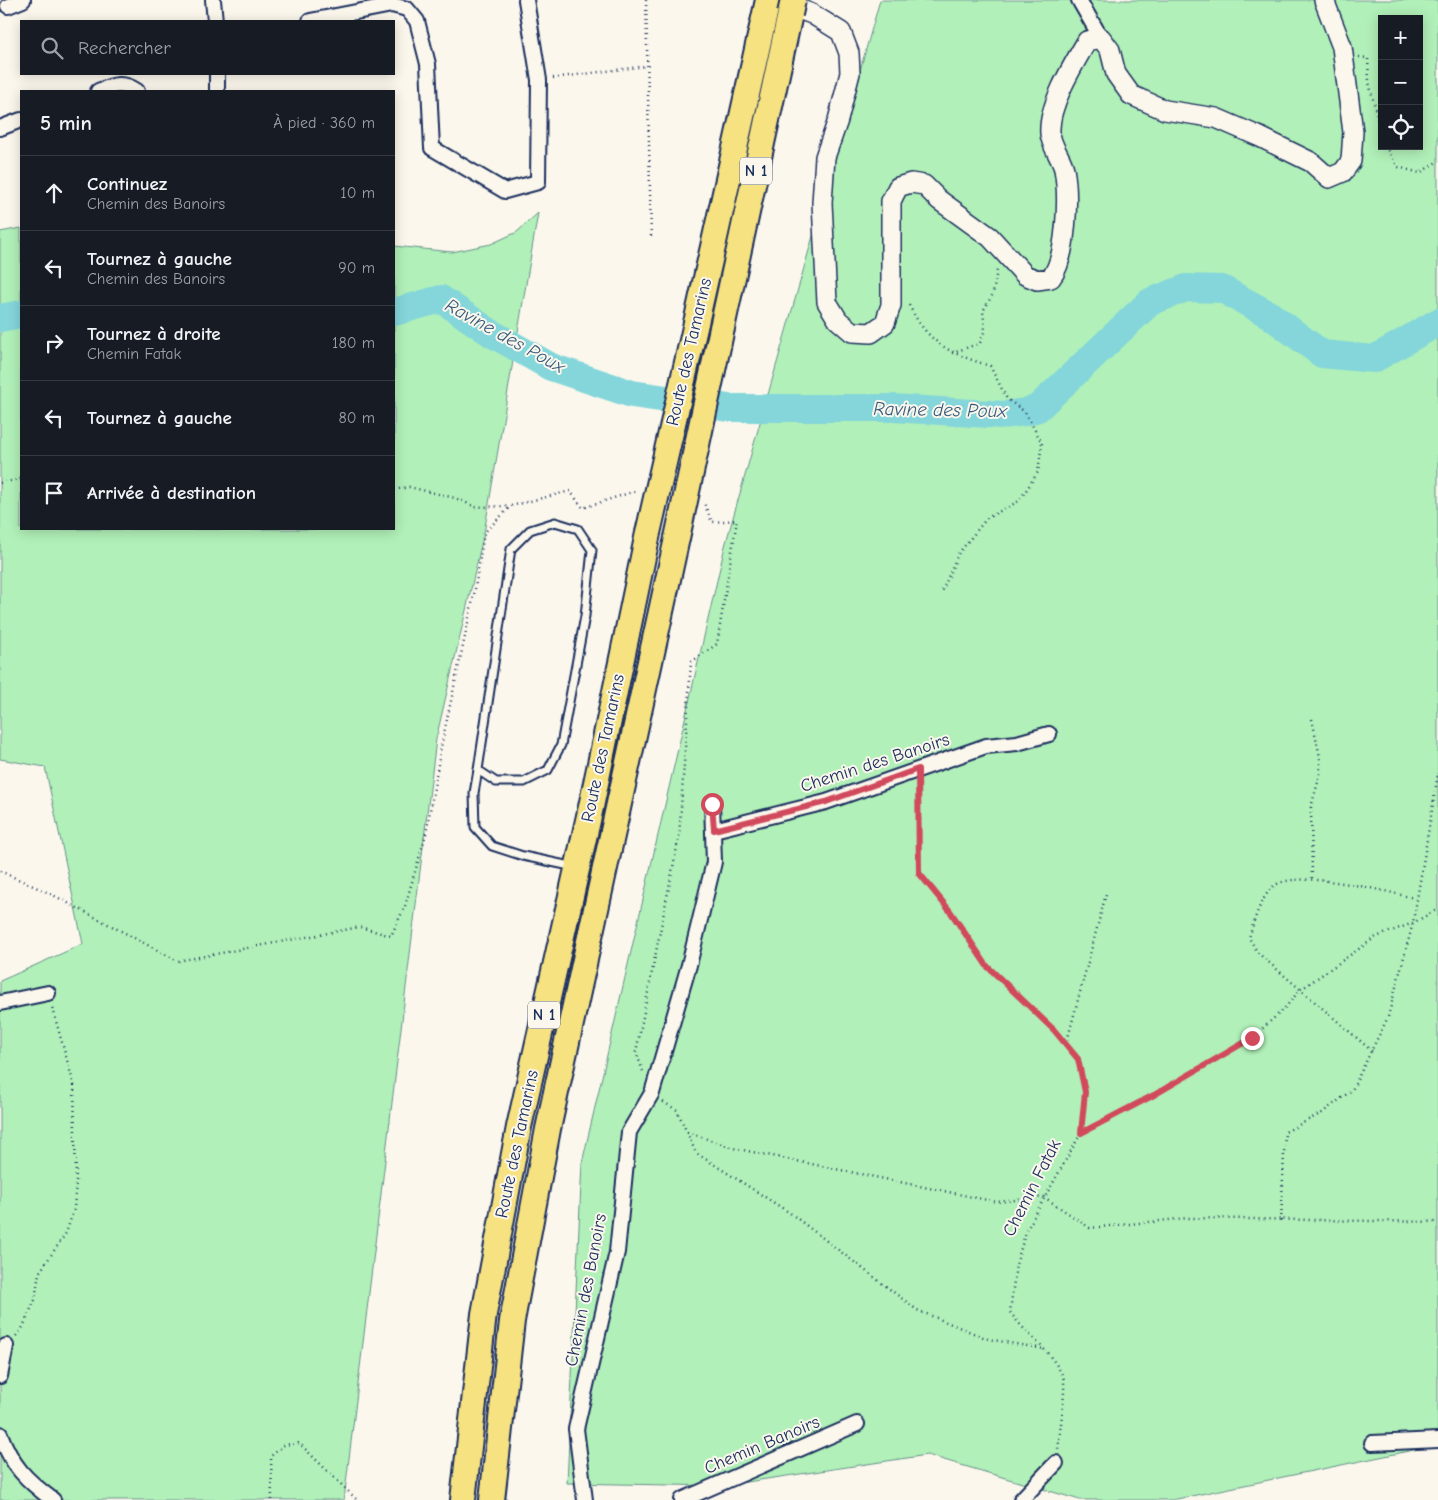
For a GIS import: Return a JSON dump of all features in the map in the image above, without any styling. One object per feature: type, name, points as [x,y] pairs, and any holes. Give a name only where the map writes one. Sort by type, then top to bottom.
[{"type":"highway","name":"Route des Tamarins","points":[[463,1500],[484,1314],[520,1127],[578,867],[648,533],[696,323],[784,6]]},
{"type":"highway","name":"Route des Tamarins","points":[[492,1500],[512,1321],[548,1129],[722,328],[784,6]]},
{"type":"main road","points":[[784,6],[841,32],[849,53],[850,73],[838,120],[825,157],[822,202],[827,302],[838,320],[852,332],[871,333],[886,323],[891,305],[891,201],[898,187],[911,183],[924,185],[939,200],[990,237],[1025,276],[1037,280],[1051,278],[1057,270],[1061,257],[1066,213],[1064,169],[1050,134],[1053,110],[1087,41],[1101,38],[1110,50],[1116,74],[1131,95],[1165,110],[1216,118],[1260,136],[1311,162],[1329,178],[1343,172],[1351,161],[1353,132],[1343,54],[1324,0]]},
{"type":"street","points":[[8,6],[23,0]]},
{"type":"street","points":[[213,0],[215,20]]},
{"type":"street","points":[[315,20],[392,5],[407,9],[417,21],[428,64],[432,148],[505,191],[538,182],[539,80],[526,0]]},
{"type":"street","points":[[1079,0],[1101,38]]},
{"type":"street","points":[[217,75],[217,90]]},
{"type":"street","points":[[101,90],[117,84],[128,84],[136,90]]},
{"type":"street","points":[[0,128],[20,120]]},
{"type":"street","name":"Chemin des Banoirs","points":[[714,830],[826,802],[986,746],[1017,743],[1049,734]]},
{"type":"street","name":"Chemin des Banoirs","points":[[585,1500],[576,1429],[617,1252],[629,1132],[652,1093],[689,965],[714,862],[712,804]]},
{"type":"street","points":[[0,1003],[48,993]]},
{"type":"street","points":[[0,1376],[3,1348]]},
{"type":"street","name":"Chemin Banoirs","points":[[682,1500],[857,1424]]},
{"type":"street","points":[[0,1434],[6,1450],[27,1481],[53,1500]]},
{"type":"street","points":[[1372,1443],[1438,1440]]},
{"type":"street","points":[[1021,1500],[1056,1463]]},
{"type":"lane","points":[[478,770],[496,782],[524,782],[548,770],[561,745],[585,616],[592,550],[578,529],[555,522],[530,530],[511,549],[474,793],[475,827],[492,846],[523,856],[578,867]]},
{"type":"path","points":[[646,0],[651,239]]},
{"type":"path","points":[[1343,54],[1368,58],[1369,82],[1378,121]]},
{"type":"path","points":[[539,80],[646,66]]},
{"type":"path","points":[[1387,150],[1398,167],[1420,173],[1438,161]]},
{"type":"path","points":[[951,353],[980,343],[985,330],[983,311],[993,294],[997,267]]},
{"type":"path","points":[[909,298],[909,305],[926,332],[951,353],[990,366],[1007,399],[1025,412],[1042,443],[1038,472],[1019,501],[987,518],[958,554],[940,594]]},
{"type":"path","points":[[0,483],[20,479]]},
{"type":"path","points":[[395,490],[409,487],[455,498],[476,507],[510,506]]},
{"type":"path","points":[[1312,720],[1320,757],[1320,775],[1311,807],[1312,881]]},
{"type":"path","name":"Chemin Fatak","points":[[918,769],[919,873],[950,911],[987,966],[1078,1059],[1085,1092],[1081,1133],[1026,1231],[1016,1266],[1010,1312],[1019,1324],[1044,1348],[1064,1378],[1056,1463]]},
{"type":"path","points":[[1281,1221],[1285,1132],[1322,1112],[1352,1090],[1388,1017],[1413,923],[1438,774]]},
{"type":"path","points":[[1372,1052],[1258,953],[1249,938],[1264,898],[1275,885],[1294,881],[1338,882],[1418,898]]},
{"type":"path","points":[[1066,1045],[1106,894]]},
{"type":"path","points":[[1081,1133],[1154,1095],[1252,1038],[1284,1009],[1300,990],[1376,937],[1413,923],[1438,909]]},
{"type":"path","points":[[3,1348],[22,1329],[35,1300],[38,1273],[66,1233],[74,1209],[76,1181],[74,1085],[48,993]]},
{"type":"path","points":[[687,1132],[733,1148],[997,1202],[1044,1197],[1090,1228],[1188,1218],[1281,1221],[1438,1222]]},
{"type":"path","points":[[272,1500],[272,1456],[284,1445],[299,1443],[357,1500]]},
{"type":"green space","points":[[880,0],[1438,0],[1438,1445],[1172,1500],[1080,1500],[927,1455],[720,1486],[567,1483],[582,1163],[725,546]]},
{"type":"green space","points":[[538,213],[484,533],[436,739],[344,1500],[0,1500],[0,981],[83,944],[45,767],[0,759],[0,232],[20,228],[20,530],[395,530],[395,246],[452,252],[491,244],[517,232]]},
{"type":"waterway","name":"Ravine des Poux","points":[[395,312],[441,299],[491,333],[551,367],[632,394],[729,408],[893,408],[1004,415],[1038,408],[1150,302],[1186,288],[1222,289],[1270,315],[1322,354],[1374,359],[1438,322]]},
{"type":"waterway","name":"Ravine des Poux","points":[[0,318],[20,314]]},
{"type":"route","points":[[712,804],[714,830],[826,802],[918,769],[920,820],[919,873],[950,911],[987,966],[1054,1030],[1078,1059],[1085,1092],[1081,1133],[1154,1095],[1252,1038]]}]
